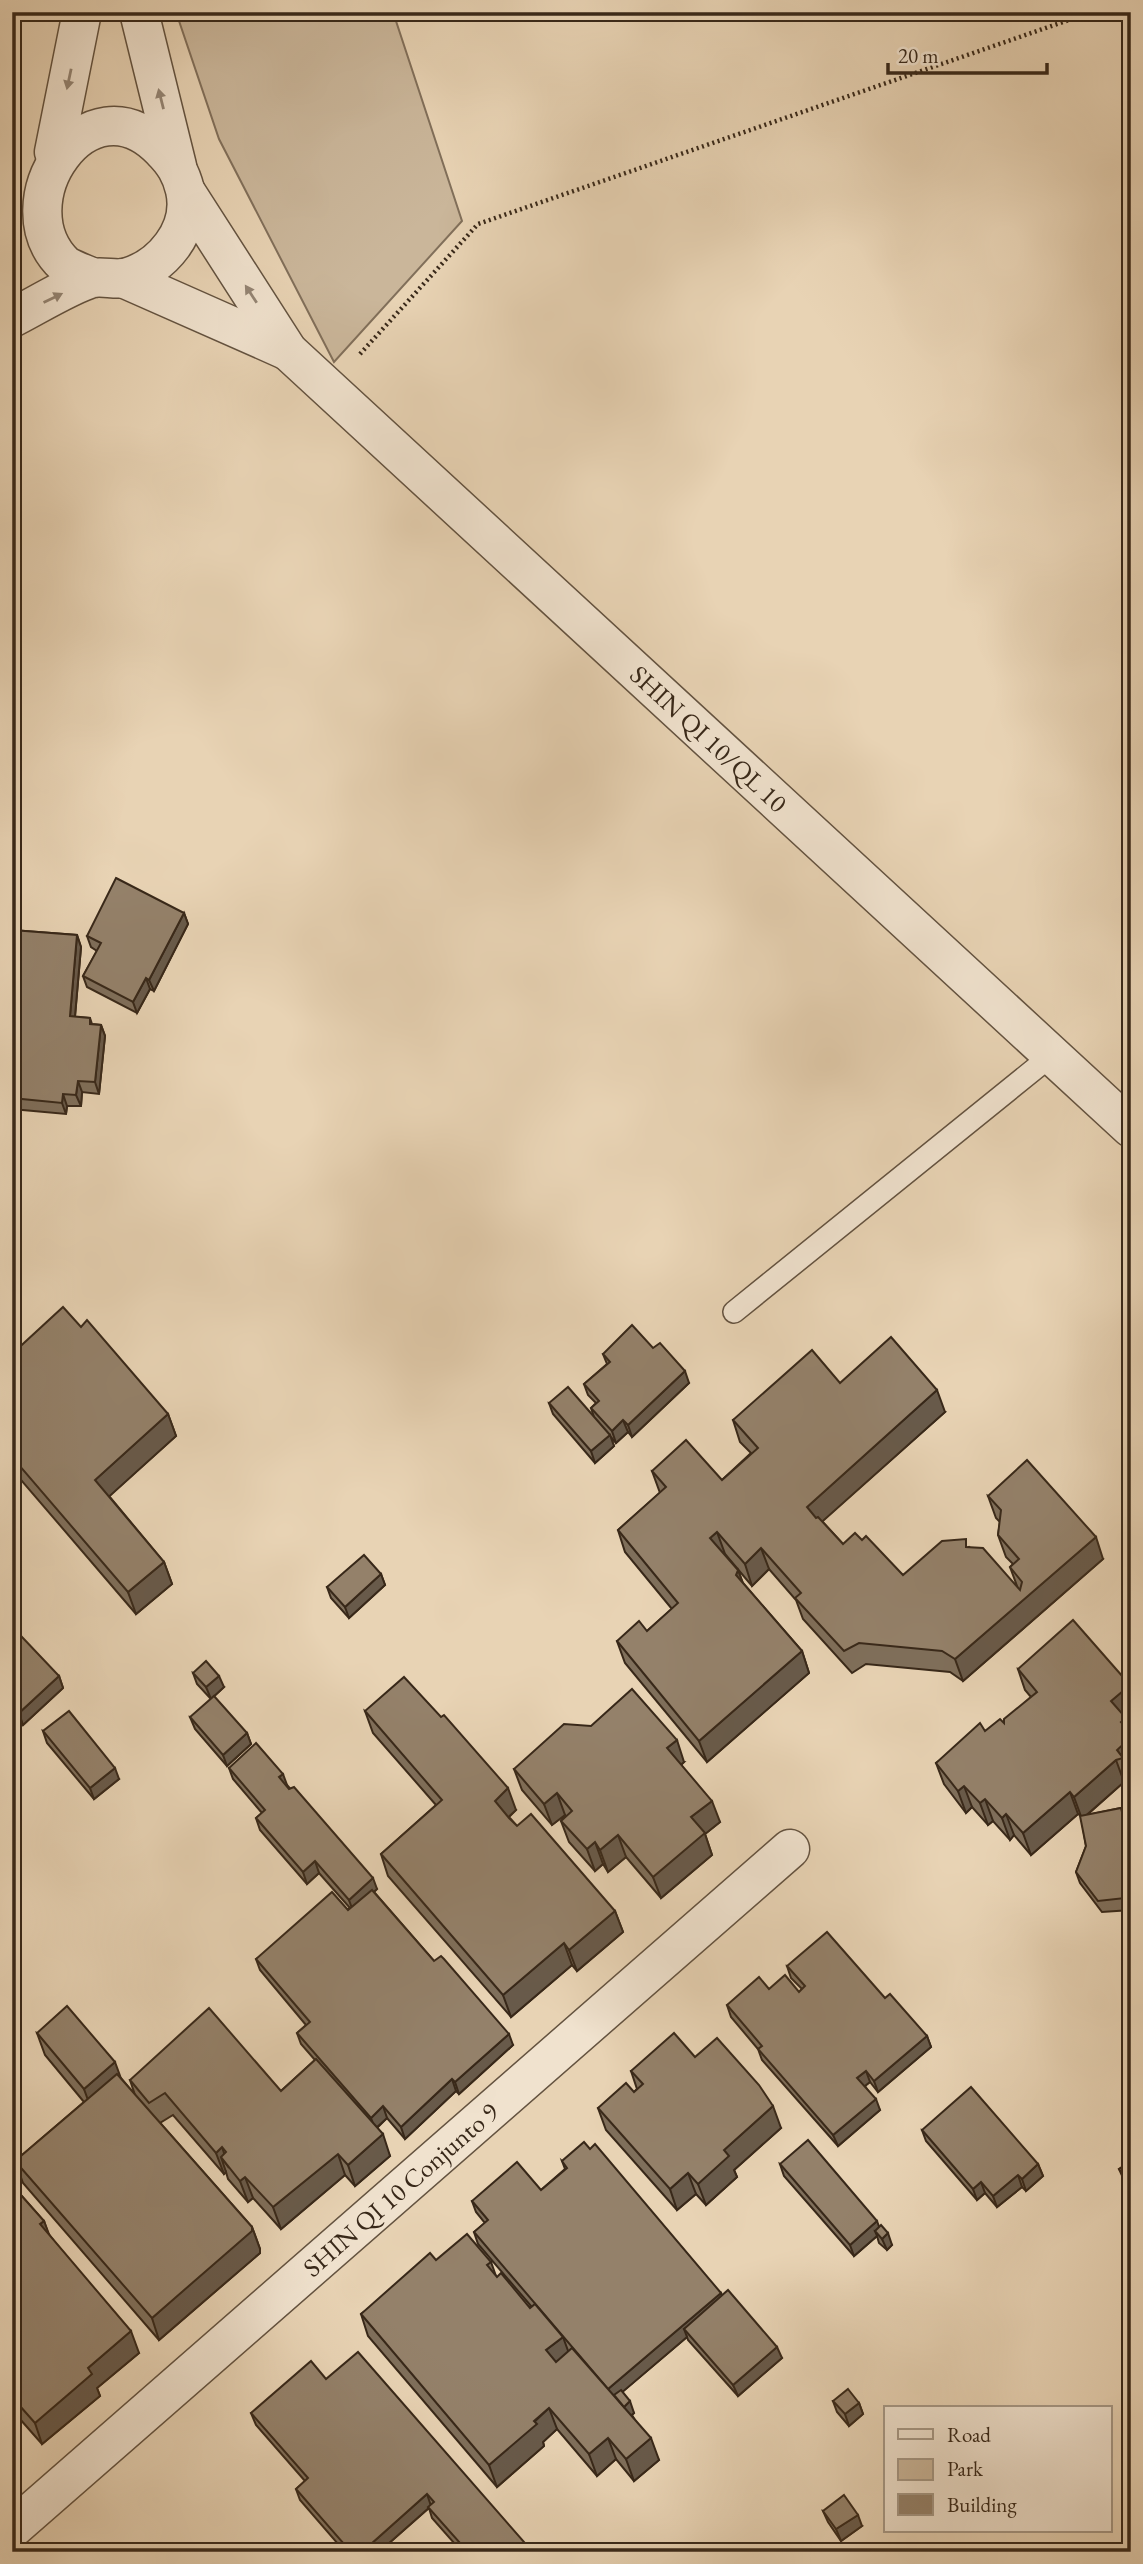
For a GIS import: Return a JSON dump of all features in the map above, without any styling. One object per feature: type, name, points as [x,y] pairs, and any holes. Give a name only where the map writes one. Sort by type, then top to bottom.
[{"type":"street","points":[[82,12],[54,152],[38,178],[23,222],[64,264],[108,278]]},
{"type":"street","points":[[12,318],[108,278],[151,267],[173,246],[185,221],[182,179],[139,12]]},
{"type":"street","points":[[54,152],[77,134],[115,126],[151,138],[182,179]]},
{"type":"street","name":"SHIN QI 10/QL 10","points":[[182,179],[288,351],[1131,1128]]},
{"type":"street","name":"SHIN QI 10/QL 10","points":[[108,278],[288,351]]},
{"type":"street","name":"SHIN QI 10 Conjunto 9","points":[[12,2529],[790,1849]]},
{"type":"lane","points":[[734,1312],[1052,1055]]},
{"type":"path","points":[[330,388],[478,224],[1092,12]]},
{"type":"green space","points":[[176,12],[393,12],[462,221],[334,362],[219,139]]},
{"type":"building","points":[[116,878],[184,913],[149,980],[146,978],[133,1002],[83,976],[101,943],[87,936]]},
{"type":"building","points":[[12,930],[77,935],[70,1016],[90,1018],[90,1024],[101,1025],[95,1082],[78,1081],[76,1095],[63,1094],[62,1103],[12,1098]]},
{"type":"building","points":[[63,1307],[81,1327],[87,1320],[168,1414],[95,1480],[164,1562],[128,1592],[12,1457],[12,1354]]},
{"type":"building","points":[[632,1325],[653,1348],[660,1343],[685,1371],[628,1425],[623,1420],[612,1431],[591,1408],[599,1401],[584,1384],[610,1362],[603,1354]]},
{"type":"building","points":[[891,1337],[937,1390],[807,1507],[816,1518],[818,1517],[843,1544],[855,1533],[862,1540],[866,1536],[903,1575],[942,1541],[966,1539],[966,1547],[983,1548],[1020,1590],[1022,1582],[1010,1567],[1019,1559],[998,1535],[1001,1510],[988,1496],[1027,1460],[1096,1537],[955,1659],[942,1651],[859,1643],[844,1651],[795,1598],[801,1593],[761,1548],[745,1564],[717,1532],[710,1538],[738,1570],[736,1575],[802,1651],[699,1741],[617,1641],[639,1621],[647,1631],[678,1603],[618,1530],[666,1487],[652,1471],[686,1440],[722,1480],[758,1448],[733,1420],[812,1350],[840,1383]]},
{"type":"building","points":[[568,1387],[610,1435],[591,1451],[549,1403]]},
{"type":"building","points":[[364,1555],[381,1574],[345,1607],[327,1587]]},
{"type":"building","points":[[1073,1620],[1130,1685],[1111,1701],[1126,1718],[1121,1722],[1131,1733],[1131,1742],[1129,1739],[1117,1750],[1123,1758],[1116,1760],[1074,1797],[1070,1792],[1023,1833],[1006,1814],[1002,1818],[985,1799],[980,1803],[964,1786],[958,1791],[936,1763],[980,1723],[985,1731],[1000,1719],[1004,1723],[1004,1719],[1037,1692],[1018,1669]]},
{"type":"building","points":[[22,1637],[59,1676],[19,1713],[12,1706],[12,1647]]},
{"type":"building","points":[[206,1661],[219,1676],[206,1687],[193,1673]]},
{"type":"building","points":[[404,1677],[441,1717],[444,1715],[508,1788],[495,1801],[509,1818],[517,1826],[531,1814],[615,1911],[569,1950],[564,1943],[503,1995],[381,1854],[442,1800],[365,1711]]},
{"type":"building","points":[[632,1689],[677,1740],[667,1748],[712,1801],[691,1817],[705,1833],[653,1877],[618,1835],[600,1850],[595,1842],[587,1849],[561,1821],[572,1811],[557,1793],[544,1804],[514,1769],[564,1724],[591,1726]]},
{"type":"building","points":[[214,1696],[247,1733],[223,1755],[190,1717]]},
{"type":"building","points":[[69,1711],[115,1768],[90,1788],[43,1731]]},
{"type":"building","points":[[256,1743],[283,1774],[279,1777],[289,1789],[294,1787],[373,1878],[349,1900],[315,1861],[303,1872],[256,1818],[265,1810],[229,1768]]},
{"type":"building","points":[[1121,1808],[1131,1842],[1131,1900],[1125,1898],[1098,1901],[1076,1872],[1086,1846],[1080,1816]]},
{"type":"building","points":[[372,1890],[434,1961],[441,1956],[444,1959],[509,2034],[455,2082],[452,2079],[401,2127],[383,2106],[371,2118],[297,2033],[310,2022],[256,1959],[332,1892],[348,1910]]},
{"type":"building","points":[[827,1932],[885,1998],[890,1994],[927,2036],[874,2081],[866,2071],[857,2078],[876,2099],[833,2135],[758,2049],[762,2046],[727,2005],[759,1977],[769,1989],[785,1975],[799,1992],[805,1986],[787,1966]]},
{"type":"building","points":[[67,2006],[115,2062],[84,2089],[37,2033]]},
{"type":"building","points":[[209,2008],[281,2091],[316,2059],[383,2134],[348,2165],[338,2154],[273,2207],[245,2177],[240,2181],[221,2157],[226,2152],[222,2147],[216,2153],[165,2093],[149,2103],[130,2080]]},
{"type":"building","points":[[674,2033],[695,2057],[717,2038],[759,2085],[773,2106],[724,2150],[729,2156],[698,2184],[688,2173],[670,2189],[598,2108],[626,2083],[634,2092],[643,2084],[631,2071]]},
{"type":"building","points":[[117,2074],[252,2227],[252,2231],[152,2318],[15,2161]]},
{"type":"building","points":[[971,2087],[1038,2164],[1022,2179],[1018,2175],[993,2196],[981,2182],[973,2189],[922,2130]]},
{"type":"building","points":[[808,2140],[877,2221],[850,2245],[780,2164]]},
{"type":"building","points":[[584,2142],[590,2149],[595,2144],[721,2293],[608,2389],[474,2232],[488,2220],[472,2201],[517,2162],[541,2190],[567,2168],[562,2161]]},
{"type":"building","points":[[1131,2161],[1131,2185],[1119,2169]]},
{"type":"building","points":[[12,2185],[44,2221],[40,2224],[131,2331],[88,2368],[92,2374],[35,2423],[12,2397]]},
{"type":"building","points":[[881,2225],[888,2233],[882,2239],[875,2231]]},
{"type":"building","points":[[467,2234],[491,2262],[487,2265],[497,2277],[501,2273],[530,2308],[535,2304],[563,2337],[546,2350],[556,2362],[572,2348],[651,2438],[626,2459],[608,2438],[589,2454],[549,2408],[534,2421],[537,2424],[489,2465],[361,2314],[430,2253],[436,2260]]},
{"type":"building","points":[[728,2290],[777,2347],[733,2385],[684,2329]]},
{"type":"building","points":[[358,2352],[531,2550],[529,2552],[468,2552],[428,2507],[434,2502],[427,2494],[362,2552],[351,2552],[296,2489],[308,2478],[251,2413],[311,2361],[326,2379]]},
{"type":"building","points":[[848,2389],[859,2403],[845,2414],[833,2401]]},
{"type":"building","points":[[621,2390],[630,2401],[624,2407],[614,2395]]},
{"type":"building","points":[[844,2495],[858,2515],[836,2529],[823,2511]]}]
